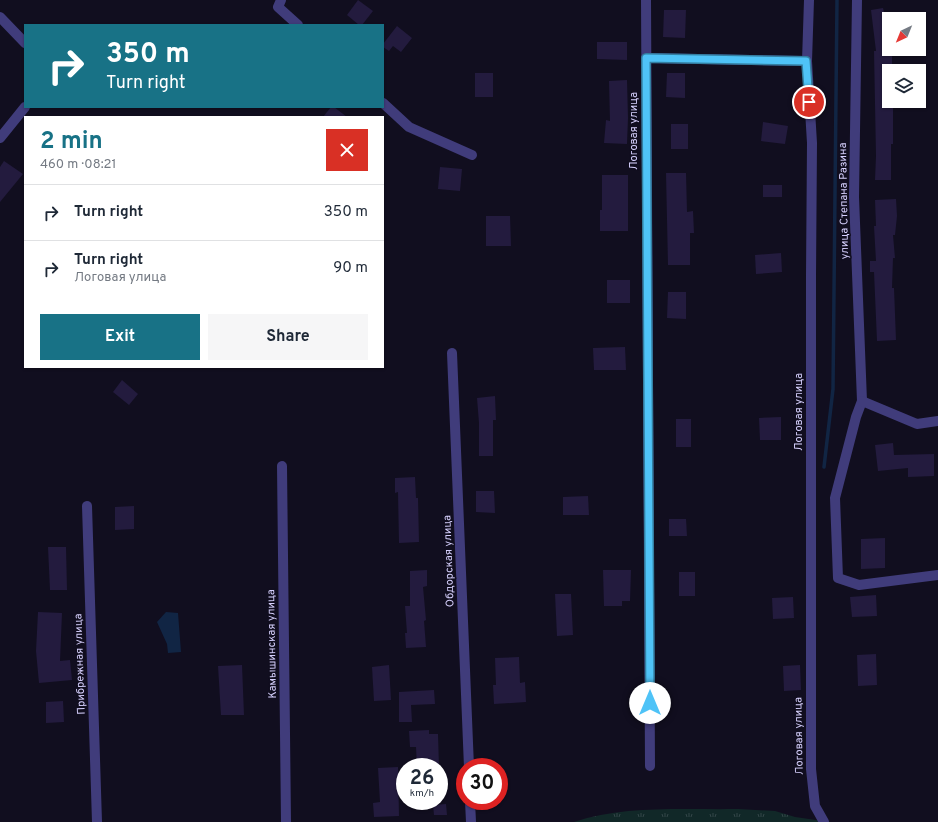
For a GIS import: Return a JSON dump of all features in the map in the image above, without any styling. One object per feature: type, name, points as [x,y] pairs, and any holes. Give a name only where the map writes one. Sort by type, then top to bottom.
[{"type":"street","name":"Логовая улица","points":[[646,0],[650,766]]},
{"type":"street","name":"Логовая улица","points":[[809,0],[806,61],[812,143],[811,769],[815,806],[824,822]]},
{"type":"street","name":"улица Степана Разина","points":[[857,0],[854,197],[862,401],[856,416],[835,498],[838,578],[859,585],[938,575]]},
{"type":"street","points":[[280,4],[297,24]]},
{"type":"street","points":[[0,17],[24,42]]},
{"type":"street","points":[[646,58],[806,61]]},
{"type":"street","points":[[384,104],[409,127],[472,155]]},
{"type":"street","points":[[0,138],[24,108]]},
{"type":"street","name":"Обдорская улица","points":[[452,353],[469,758]]},
{"type":"street","points":[[862,401],[917,424],[938,421]]},
{"type":"street","name":"Камышинская улица","points":[[282,466],[286,822]]},
{"type":"street","name":"Прибрежная улица","points":[[87,506],[97,822]]},
{"type":"street","points":[[470,810],[471,822]]},
{"type":"green space","points":[[738,809],[775,811],[795,817],[829,822],[574,822],[614,813],[634,811]]},
{"type":"water","points":[[166,612],[178,613],[181,652],[168,653],[167,644],[157,622]]},
{"type":"building","points":[[358,0],[373,11],[363,24],[358,24],[347,15]]},
{"type":"building","points":[[883,8],[882,56],[892,56],[892,64],[882,64],[882,108],[893,108],[891,180],[875,180],[874,51],[876,51],[871,10]]},
{"type":"building","points":[[664,10],[686,10],[685,38],[663,37]]},
{"type":"building","points":[[397,26],[412,38],[401,52],[393,46],[389,51],[384,48],[384,43]]},
{"type":"building","points":[[597,42],[627,42],[627,60],[597,59]]},
{"type":"building","points":[[475,73],[493,73],[493,97],[475,97]]},
{"type":"building","points":[[667,73],[685,73],[685,98],[666,97]]},
{"type":"building","points":[[627,80],[627,144],[604,143],[606,120],[610,121],[609,81]]},
{"type":"building","points":[[330,108],[335,108],[346,116],[324,116]]},
{"type":"building","points":[[763,122],[788,126],[785,144],[761,141]]},
{"type":"building","points":[[671,124],[688,124],[688,149],[671,149]]},
{"type":"building","points":[[4,161],[23,174],[0,202],[0,167]]},
{"type":"building","points":[[440,167],[462,169],[460,191],[438,189]]},
{"type":"building","points":[[666,173],[686,173],[687,212],[693,211],[694,233],[690,233],[690,265],[668,265]]},
{"type":"building","points":[[602,175],[628,175],[628,231],[600,231],[600,210],[602,210]]},
{"type":"building","points":[[763,185],[782,185],[782,197],[763,197]]},
{"type":"building","points":[[896,199],[897,216],[895,235],[893,235],[895,258],[893,258],[892,288],[894,288],[896,340],[877,341],[874,272],[870,272],[870,261],[876,261],[874,226],[876,226],[875,200]]},
{"type":"building","points":[[486,216],[510,216],[511,246],[486,246]]},
{"type":"building","points":[[781,253],[782,272],[756,274],[755,255]]},
{"type":"building","points":[[607,280],[630,280],[630,303],[607,303]]},
{"type":"building","points":[[668,292],[686,292],[686,319],[667,318]]},
{"type":"building","points":[[625,347],[626,370],[594,370],[593,348]]},
{"type":"building","points":[[122,380],[138,394],[129,405],[113,392]]},
{"type":"building","points":[[495,396],[496,420],[493,420],[493,456],[479,456],[477,398]]},
{"type":"building","points":[[781,417],[781,440],[760,440],[759,418]]},
{"type":"building","points":[[676,419],[691,419],[691,447],[676,447]]},
{"type":"building","points":[[893,443],[894,455],[934,454],[934,476],[908,477],[908,468],[878,471],[875,445]]},
{"type":"building","points":[[415,477],[416,498],[418,498],[419,542],[399,543],[398,492],[395,493],[395,478]]},
{"type":"building","points":[[476,491],[494,491],[495,513],[476,512]]},
{"type":"building","points":[[588,496],[589,515],[563,515],[563,497]]},
{"type":"building","points":[[134,506],[134,529],[115,530],[115,507]]},
{"type":"building","points":[[669,519],[686,519],[687,536],[669,536]]},
{"type":"building","points":[[885,538],[885,568],[861,569],[861,539]]},
{"type":"building","points":[[48,547],[66,547],[67,590],[50,590]]},
{"type":"building","points":[[427,570],[427,586],[423,587],[426,620],[424,621],[426,647],[406,648],[405,633],[407,633],[405,606],[410,606],[410,571]]},
{"type":"building","points":[[603,570],[631,570],[630,601],[622,601],[622,606],[604,606]]},
{"type":"building","points":[[679,572],[695,572],[695,596],[679,596]]},
{"type":"building","points":[[555,594],[571,594],[573,635],[557,636]]},
{"type":"building","points":[[876,595],[877,616],[852,617],[850,597]]},
{"type":"building","points":[[793,597],[794,618],[773,619],[772,598]]},
{"type":"building","points":[[38,612],[62,613],[60,661],[70,660],[72,680],[39,683],[36,651]]},
{"type":"building","points":[[876,654],[877,685],[858,686],[857,655]]},
{"type":"building","points":[[519,657],[520,683],[525,682],[526,702],[494,704],[493,685],[496,685],[495,658]]},
{"type":"building","points":[[242,665],[244,715],[221,715],[218,666]]},
{"type":"building","points":[[389,665],[391,700],[374,701],[372,667]]},
{"type":"building","points":[[800,665],[801,690],[784,691],[783,666]]},
{"type":"building","points":[[434,690],[435,704],[411,705],[412,722],[399,722],[399,692]]},
{"type":"building","points":[[63,701],[64,722],[46,723],[46,702]]},
{"type":"building","points":[[429,730],[429,734],[438,734],[439,758],[417,758],[416,747],[410,747],[409,731]]},
{"type":"building","points":[[396,767],[396,810],[399,810],[399,816],[374,817],[373,803],[380,802],[378,768]]},
{"type":"building","points":[[434,810],[447,810],[447,815],[434,815]]},
{"type":"waterway","points":[[824,467],[833,389],[837,0]]},
{"type":"route","points":[[650,703],[646,58],[806,61],[809,102]]}]
